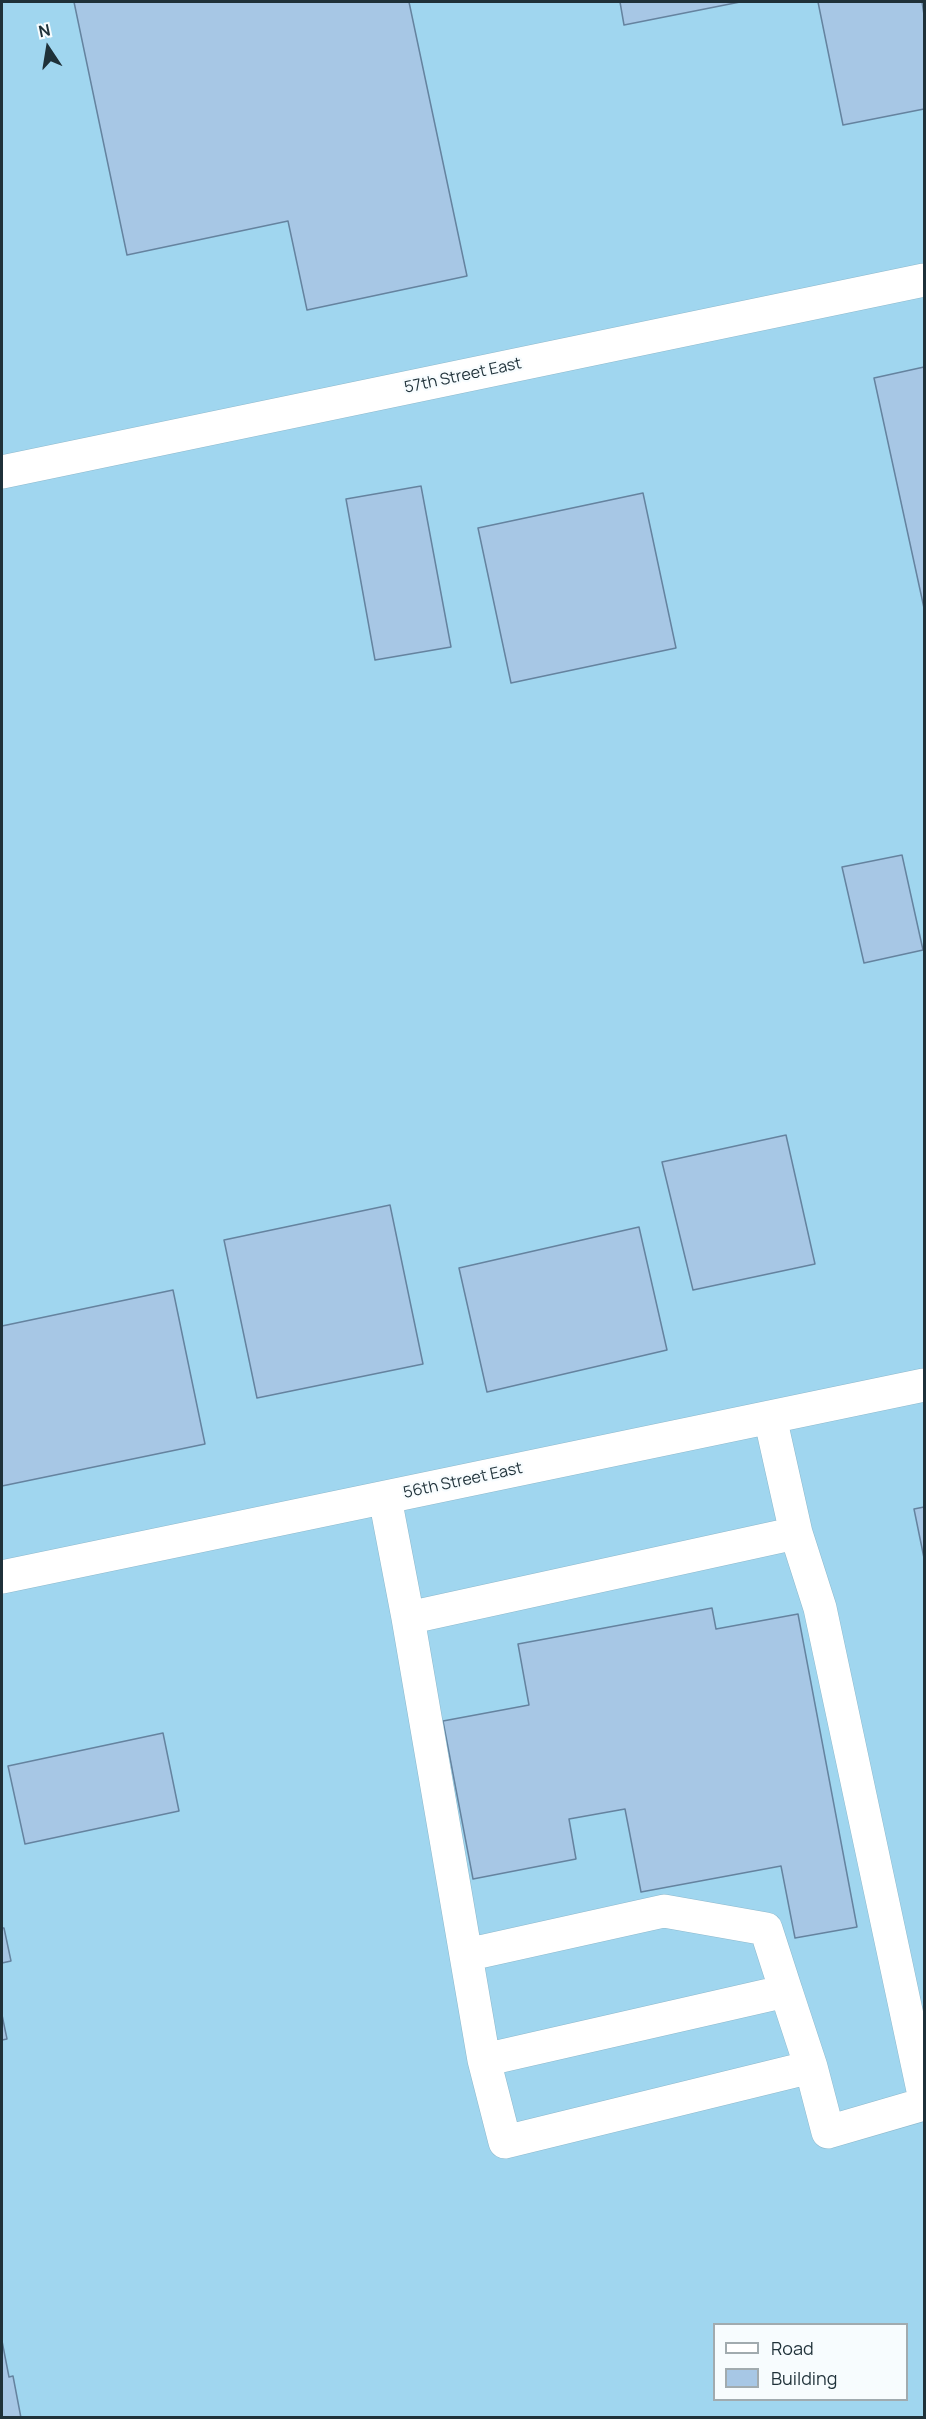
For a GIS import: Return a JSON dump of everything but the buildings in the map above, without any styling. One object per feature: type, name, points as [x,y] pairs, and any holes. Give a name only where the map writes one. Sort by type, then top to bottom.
[{"type":"street","name":"57th Street East","points":[[2,472],[924,280]]},
{"type":"street","name":"56th Street East","points":[[2,1577],[924,1385]]},
{"type":"street","points":[[770,1417],[796,1533],[820,1608],[924,2095]]},
{"type":"street","points":[[385,1497],[484,2060],[505,2142],[811,2067]]},
{"type":"street","points":[[408,1618],[796,1533]]},
{"type":"street","points":[[466,1955],[664,1911],[766,1929],[811,2067],[828,2132],[924,2104]]},
{"type":"street","points":[[484,2060],[786,1991]]},
{"type":"shaded area","points":[[2,2],[924,2],[924,2417],[2,2418]]}]
